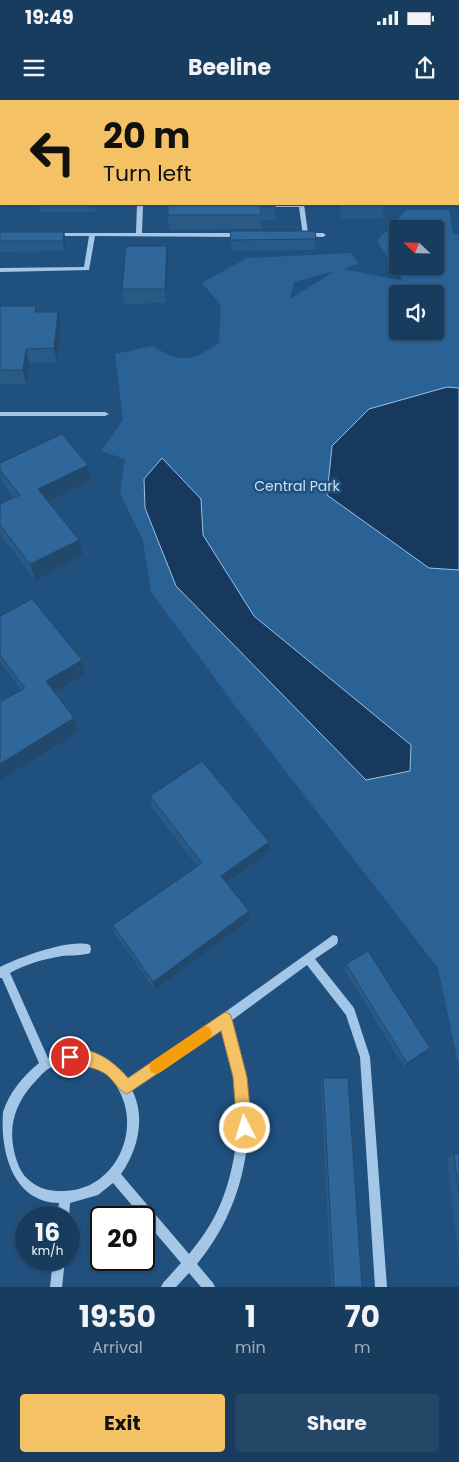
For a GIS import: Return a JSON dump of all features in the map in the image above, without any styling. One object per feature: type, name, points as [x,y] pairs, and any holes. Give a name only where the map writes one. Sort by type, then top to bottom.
[{"type":"lane","points":[[139,234],[140,205]]},
{"type":"lane","points":[[254,205],[302,205],[305,235]]},
{"type":"lane","points":[[46,234],[246,235]]},
{"type":"lane","points":[[0,270],[87,270],[92,234]]},
{"type":"lane","points":[[295,235],[323,235]]},
{"type":"lane","points":[[0,414],[105,414]]},
{"type":"lane","points":[[127,1087],[309,960],[333,940]]},
{"type":"lane","points":[[44,1065],[2,972],[38,955],[60,950],[86,949]]},
{"type":"lane","points":[[309,960],[350,1012],[365,1057],[381,1287]]},
{"type":"lane","points":[[167,1287],[190,1264],[221,1222],[236,1180],[245,1128],[240,1077],[225,1019]]},
{"type":"lane","points":[[70,1057],[94,1059],[111,1069],[127,1087],[134,1107],[134,1136],[114,1176],[90,1194],[65,1200],[39,1195],[18,1177],[7,1153],[2,1123],[17,1091],[44,1065],[70,1057]]},
{"type":"lane","points":[[114,1176],[209,1287]]},
{"type":"lane","points":[[64,1206],[65,1200]]},
{"type":"lane","points":[[56,1287],[58,1271]]},
{"type":"green space","name":"Central Park","points":[[406,210],[449,210],[453,233],[459,235],[459,1067],[438,968],[239,711],[151,592],[143,541],[120,493],[125,459],[101,451],[123,420],[115,354],[153,346],[172,356],[186,358],[201,354],[219,343],[221,305],[202,283],[247,258],[351,253],[358,264],[343,269],[403,281],[399,275],[444,275],[444,220],[397,220]],"holes":[[[335,271],[290,299],[294,282]]]},
{"type":"green space","name":"Central Park","points":[[389,228],[389,259],[377,241]]},
{"type":"shaded area","points":[[447,387],[459,388],[459,570],[429,568],[327,495],[332,446],[369,409]]},
{"type":"shaded area","points":[[162,458],[201,499],[203,535],[254,616],[411,745],[410,771],[366,780],[176,586],[145,508],[144,479]]},
{"type":"building","points":[[168,205],[276,206],[261,206],[261,215],[168,215]]},
{"type":"building","points":[[230,231],[315,231],[316,239],[231,240]]},
{"type":"building","points":[[0,232],[64,232],[63,241],[0,241]]},
{"type":"building","points":[[126,246],[167,246],[165,289],[122,289]]},
{"type":"building","points":[[0,306],[36,306],[35,312],[58,312],[54,348],[26,349],[23,370],[0,370]]},
{"type":"building","points":[[62,434],[88,465],[38,489],[79,540],[30,564],[0,525],[0,504],[20,495],[0,470],[0,463]]},
{"type":"building","points":[[32,599],[82,660],[46,681],[74,718],[0,764],[0,702],[25,688],[0,655],[0,616]]},
{"type":"building","points":[[202,761],[269,842],[221,876],[249,911],[153,982],[113,925],[202,863],[150,796]]},
{"type":"building","points":[[368,951],[430,1048],[407,1063],[346,964]]},
{"type":"building","points":[[323,1078],[348,1078],[362,1287],[334,1287]]},
{"type":"building","points":[[454,1154],[459,1154],[459,1196]]},
{"type":"slow traffic","points":[[156,1067],[205,1033]]},
{"type":"route","points":[[70,1057],[94,1059],[111,1069],[127,1087],[225,1019],[240,1077],[245,1128]]}]
